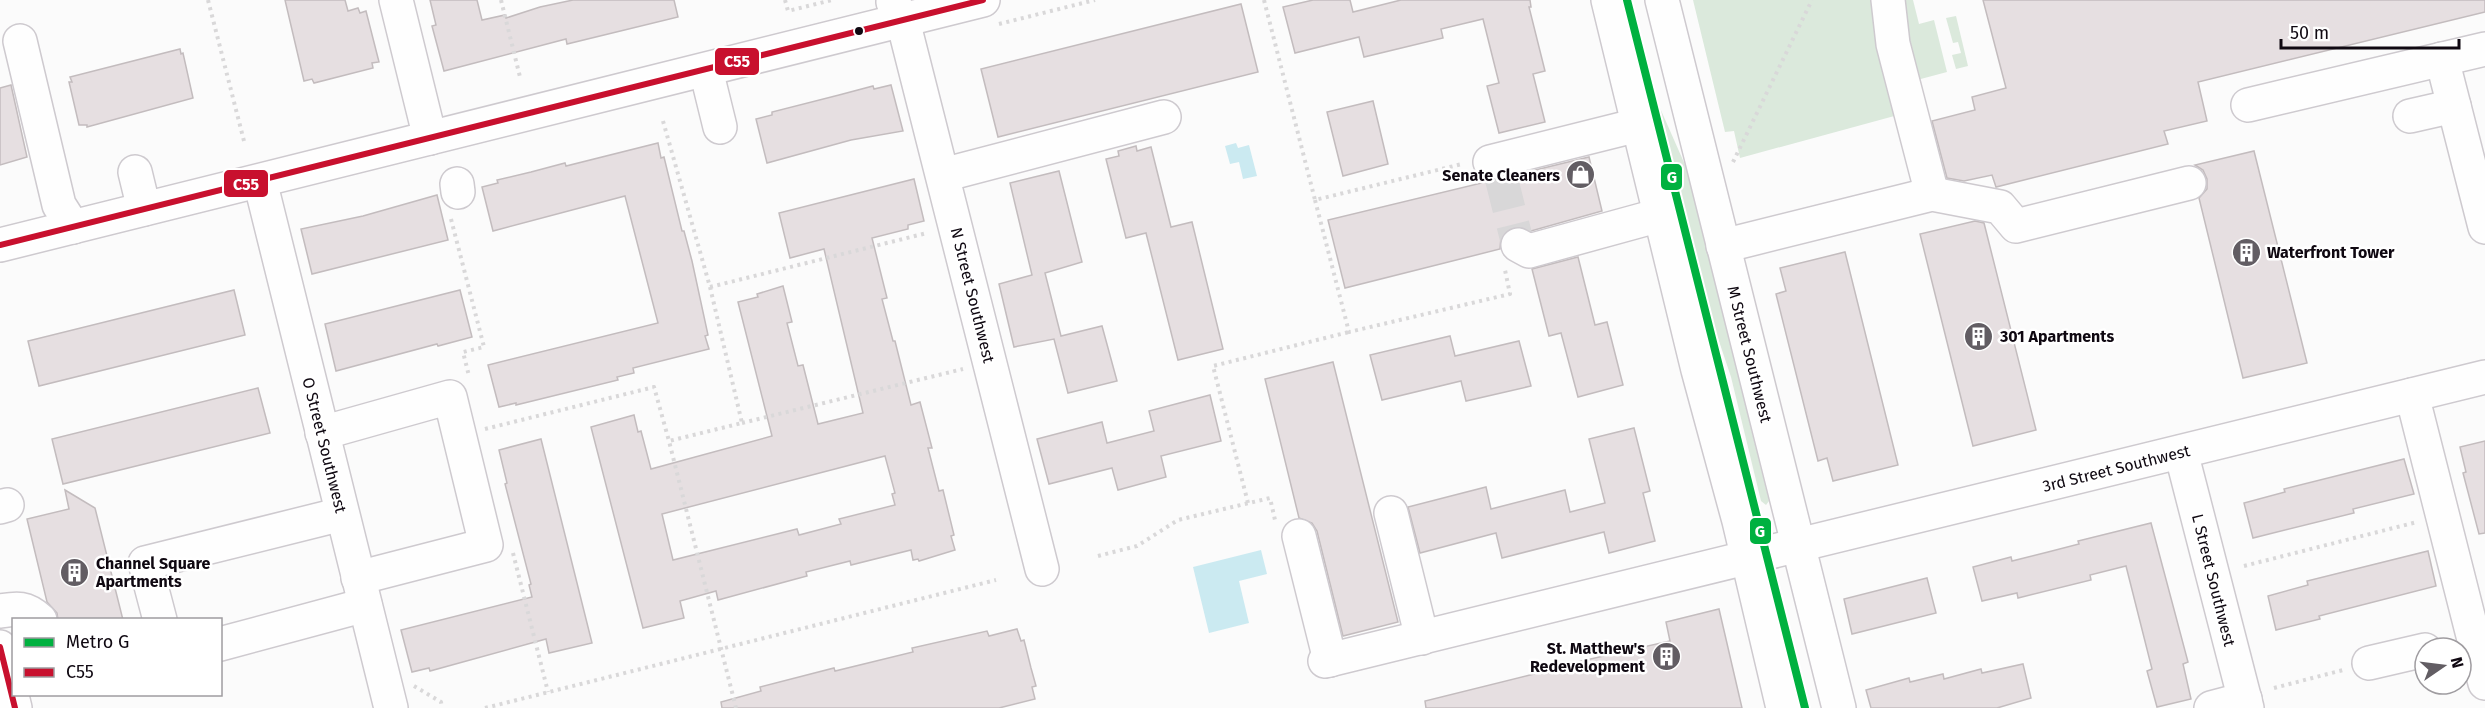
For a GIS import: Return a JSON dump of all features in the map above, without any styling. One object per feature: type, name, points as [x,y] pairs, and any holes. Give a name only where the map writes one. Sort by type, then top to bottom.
[{"type":"street","points":[[396,0],[430,138]]},
{"type":"street","points":[[1608,0],[1783,708]]},
{"type":"street","name":"M Street Southwest","points":[[1662,0],[1839,708]]},
{"type":"street","points":[[1888,0],[1893,44],[1932,194]]},
{"type":"street","points":[[0,245],[706,70],[900,7],[985,13]]},
{"type":"street","name":"N Street Southwest","points":[[900,7],[1042,568]]},
{"type":"street","points":[[20,41],[59,205],[73,227]]},
{"type":"street","points":[[2248,105],[2485,49]]},
{"type":"street","points":[[2442,59],[2485,227]]},
{"type":"street","points":[[706,70],[720,127]]},
{"type":"street","points":[[2410,116],[2454,106]]},
{"type":"street","points":[[943,175],[1164,117]]},
{"type":"street","points":[[1490,165],[1638,125]]},
{"type":"street","points":[[135,172],[144,209]]},
{"type":"street","name":"O Street Southwest","points":[[260,181],[361,591],[401,696]]},
{"type":"street","points":[[1723,246],[1932,194],[2000,207],[2016,226],[2189,183]]},
{"type":"street","points":[[1517,255],[1660,215]]},
{"type":"street","name":"3rd Street Southwest","points":[[1299,536],[1328,661],[1748,560],[2485,377]]},
{"type":"street","points":[[2412,395],[2485,683]]},
{"type":"street","points":[[222,643],[486,545],[450,397],[322,432]]},
{"type":"street","name":"L Street Southwest","points":[[2181,452],[2255,698]]},
{"type":"street","points":[[1390,513],[1422,638]]},
{"type":"street","points":[[159,618],[145,563],[342,514]]},
{"type":"street","points":[[0,612],[19,607],[31,611],[38,618]]},
{"type":"street","points":[[0,647],[12,689]]},
{"type":"street","points":[[2370,663],[2413,653]]},
{"type":"street","points":[[2211,708],[2255,698]]},
{"type":"path","points":[[208,0],[245,145]]},
{"type":"path","points":[[501,0],[520,77]]},
{"type":"path","points":[[785,0],[789,11],[832,0]]},
{"type":"path","points":[[985,13],[1095,0]]},
{"type":"path","points":[[1264,0],[1349,332]]},
{"type":"path","points":[[1733,162],[1812,0]]},
{"type":"path","points":[[663,121],[710,287],[742,423]]},
{"type":"path","points":[[1315,200],[1490,165]]},
{"type":"path","points":[[455,196],[484,347],[463,352],[472,385]]},
{"type":"path","points":[[710,287],[957,226]]},
{"type":"path","points":[[1248,503],[1213,366],[1510,294],[1505,269],[1517,255]]},
{"type":"path","points":[[669,441],[989,363]]},
{"type":"path","points":[[485,441],[483,429],[654,387],[736,708]]},
{"type":"path","points":[[1098,556],[1137,546],[1178,520],[1270,498]]},
{"type":"path","points":[[2244,566],[2441,515]]},
{"type":"path","points":[[511,544],[548,692]]},
{"type":"path","points":[[485,708],[996,580]]},
{"type":"path","points":[[2255,698],[2370,663]]},
{"type":"path","points":[[401,696],[441,702],[442,708]]},
{"type":"green space","points":[[1625,0],[1631,0],[1656,99],[1686,167],[1769,501],[1766,505],[1761,501],[1731,377],[1693,275]]},
{"type":"green space","points":[[1693,0],[1879,0],[1898,115],[1740,158],[1734,131],[1725,132]]},
{"type":"green space","points":[[1901,0],[1913,0],[1919,24],[1934,20],[1947,72],[1917,80]]},
{"type":"green space","points":[[1956,16],[1968,66],[1956,69],[1952,55],[1961,53],[1958,42],[1953,43],[1946,18]]},
{"type":"water","points":[[1236,143],[1238,148],[1249,145],[1257,176],[1243,179],[1239,162],[1230,164],[1225,146]]},
{"type":"water","points":[[1261,550],[1267,574],[1239,581],[1249,623],[1209,633],[1193,567]]},
{"type":"building","points":[[285,0],[345,0],[348,11],[358,8],[360,13],[366,11],[379,62],[372,63],[373,68],[314,83],[312,79],[304,81]]},
{"type":"building","points":[[430,0],[477,0],[482,20],[505,15],[506,18],[540,7],[573,0],[674,0],[678,17],[567,44],[566,39],[444,71],[432,26],[436,25]]},
{"type":"building","points":[[1313,0],[1350,0],[1353,12],[1401,0],[1530,0],[1531,7],[1529,7],[1545,71],[1533,74],[1545,122],[1499,133],[1487,86],[1499,83],[1483,19],[1441,29],[1443,38],[1364,57],[1359,37],[1295,53],[1283,7]]},
{"type":"building","points":[[1983,0],[2485,0],[2485,12],[2198,82],[2207,121],[2164,131],[2168,144],[1996,187],[1992,175],[1964,181],[1947,178],[1932,121],[1975,110],[1972,97],[2006,88]]},
{"type":"building","points":[[1241,4],[1258,72],[998,137],[981,69]]},
{"type":"building","points":[[180,49],[181,54],[183,53],[193,98],[87,127],[87,125],[79,125],[69,82],[72,82],[70,77]]},
{"type":"building","points":[[11,85],[27,157],[0,165],[0,88]]},
{"type":"building","points":[[891,85],[903,131],[851,140],[767,163],[756,119],[772,115],[772,112],[873,86],[874,89]]},
{"type":"building","points":[[1373,101],[1388,164],[1343,176],[1327,112]]},
{"type":"building","points":[[658,143],[661,158],[664,157],[682,231],[684,231],[692,261],[709,349],[633,368],[634,373],[617,377],[618,380],[516,405],[516,403],[499,407],[488,365],[658,323],[625,196],[493,231],[482,187],[498,183],[497,180],[565,163],[566,166]]},
{"type":"building","points":[[1136,146],[1137,151],[1151,147],[1171,227],[1192,222],[1223,349],[1178,360],[1146,233],[1126,238],[1106,159],[1119,156],[1118,151]]},
{"type":"building","name":"Waterfront Tower","points":[[2254,151],[2307,363],[2243,378],[2199,198],[2207,189],[2207,179],[2203,170],[2195,165]]},
{"type":"building","points":[[1589,157],[1602,211],[1531,231],[1518,226],[1509,229],[1501,237],[1500,249],[1345,288],[1328,220]]},
{"type":"building","points":[[1059,171],[1082,262],[1045,273],[1061,336],[1102,326],[1117,381],[1068,393],[1054,339],[1014,347],[999,284],[1032,275],[1010,183]]},
{"type":"building","points":[[914,179],[924,221],[908,225],[908,229],[872,238],[887,298],[882,299],[893,341],[895,341],[911,405],[920,402],[932,448],[928,448],[939,491],[943,490],[954,535],[951,536],[955,550],[919,561],[918,559],[913,560],[911,550],[851,565],[850,561],[806,572],[807,576],[718,600],[716,591],[680,601],[684,618],[643,628],[591,427],[634,415],[638,432],[641,431],[651,469],[772,436],[738,302],[758,297],[757,294],[783,286],[792,322],[787,323],[798,366],[803,365],[818,424],[863,413],[824,249],[790,258],[779,213]],"holes":[[[885,456],[895,493],[892,494],[895,505],[839,519],[841,524],[799,535],[797,529],[673,560],[662,514]]]},
{"type":"building","points":[[437,195],[448,240],[312,274],[301,229],[363,216]]},
{"type":"building","name":"301 Apartments","points":[[1975,221],[1984,223],[2036,430],[1973,446],[1920,234]]},
{"type":"building","points":[[1845,252],[1898,465],[1833,481],[1827,458],[1818,461],[1776,294],[1786,291],[1780,268]]},
{"type":"building","points":[[1578,257],[1595,325],[1607,322],[1623,385],[1578,397],[1561,333],[1549,336],[1532,269]]},
{"type":"building","points":[[234,290],[245,335],[39,386],[28,341]]},
{"type":"building","points":[[460,290],[472,337],[336,371],[325,324]]},
{"type":"building","points":[[1450,336],[1455,356],[1519,341],[1531,386],[1466,401],[1461,381],[1382,400],[1370,355]]},
{"type":"building","points":[[1333,362],[1398,622],[1343,636],[1317,531],[1312,523],[1299,518],[1265,379]]},
{"type":"building","points":[[258,388],[270,433],[63,484],[52,439]]},
{"type":"building","points":[[1210,395],[1221,441],[1161,456],[1166,477],[1118,490],[1112,468],[1049,484],[1037,439],[1102,422],[1107,443],[1154,431],[1149,411]]},
{"type":"building","points":[[1634,428],[1650,491],[1643,493],[1655,541],[1609,553],[1604,532],[1502,558],[1496,533],[1420,553],[1408,507],[1486,487],[1491,509],[1565,490],[1570,512],[1605,503],[1589,439]]},
{"type":"building","points":[[541,439],[592,643],[549,653],[546,639],[430,671],[429,668],[412,672],[401,630],[532,597],[529,585],[531,584],[505,484],[507,483],[499,450]]},
{"type":"building","points":[[2485,441],[2485,533],[2479,534],[2463,473],[2466,472],[2460,447]]},
{"type":"building","points":[[2404,459],[2414,494],[2353,509],[2354,513],[2253,538],[2244,503],[2285,492],[2284,489]]},
{"type":"building","name":"Channel Square Apartments","points":[[65,490],[95,508],[122,618],[58,618],[57,613],[47,602],[27,519],[69,509]]},
{"type":"building","points":[[2151,523],[2188,662],[2183,664],[2191,699],[2157,707],[2147,671],[2152,669],[2126,566],[2090,575],[2091,580],[2018,598],[2017,593],[1982,601],[1973,567],[2011,557],[2012,561],[2079,544],[2078,541]]},
{"type":"building","points":[[2428,551],[2436,586],[2319,616],[2320,619],[2276,630],[2268,596],[2308,585],[2307,581]]},
{"type":"building","points":[[1927,578],[1936,613],[1852,634],[1844,599]]},
{"type":"building","name":"St. Matthew's Redevelopment","points":[[1719,609],[1742,708],[1426,708],[1425,701],[1534,674],[1533,672],[1670,641],[1666,622]]},
{"type":"building","points":[[1017,629],[1021,641],[1024,640],[1036,686],[1032,687],[1035,699],[999,708],[722,708],[721,702],[761,691],[760,687],[834,668],[835,671],[913,652],[912,648],[987,631],[989,636]]},
{"type":"building","points":[[2023,664],[2031,698],[1997,708],[1871,708],[1866,690],[1909,678],[1910,682],[1943,674],[1944,679],[1981,669],[1982,673]]},
{"type":"tunnel","points":[[1501,177],[1518,245]]},
{"type":"metro line","name":"G","points":[[1627,0],[1805,708]]},
{"type":"transit line","name":"C55","points":[[0,245],[983,0]]},
{"type":"transit line","name":"C55","points":[[0,647],[12,696]]},
{"type":"transit line","name":"C55","points":[[12,696],[15,708]]},
{"type":"place","name":"Senate Cleaners","points":[[1581,175]]},
{"type":"place","name":"Waterfront Tower","points":[[2246,252]]},
{"type":"place","name":"301 Apartments","points":[[1979,336]]},
{"type":"place","name":"Channel Square Apartments","points":[[75,572]]},
{"type":"place","name":"St. Matthew's Redevelopment","points":[[1666,657]]}]
